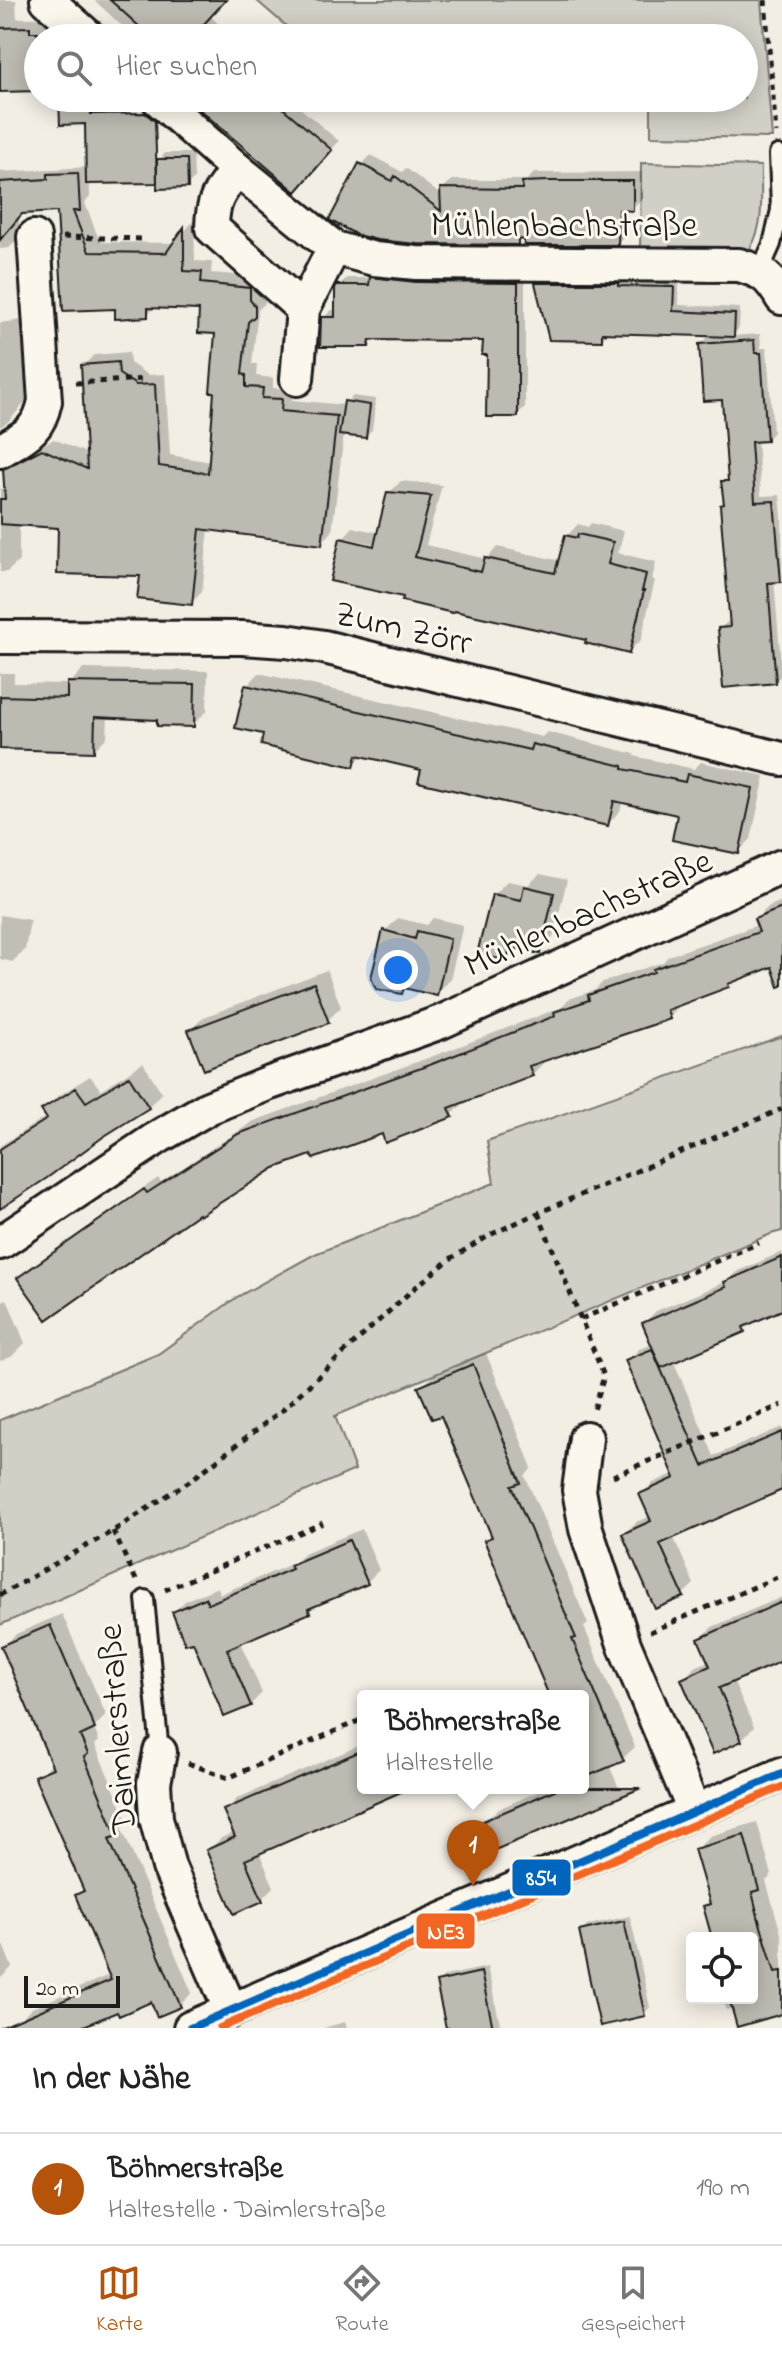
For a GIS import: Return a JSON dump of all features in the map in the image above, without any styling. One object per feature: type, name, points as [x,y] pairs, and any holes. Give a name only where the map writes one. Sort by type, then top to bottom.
[{"type":"street","points":[[47,0],[74,24]]},
{"type":"street","name":"Mühlenbachstraße","points":[[173,112],[334,248],[374,259],[416,263],[739,265],[760,271]]},
{"type":"street","points":[[237,169],[216,196],[212,228],[303,309]]},
{"type":"street","points":[[0,451],[31,432],[42,415],[46,384],[34,237]]},
{"type":"street","points":[[297,379],[303,309],[334,248]]},
{"type":"street","points":[[760,271],[775,285],[782,298]]},
{"type":"street","name":"Zum Zörr","points":[[0,637],[286,641],[340,651],[782,759]]},
{"type":"street","name":"Mühlenbachstraße","points":[[0,1243],[160,1136],[208,1108],[441,1022],[782,866]]},
{"type":"street","points":[[586,1438],[579,1490],[586,1529],[624,1644],[694,1811]]},
{"type":"street","name":"Daimlerstraße","points":[[160,1752],[154,1783],[156,1818],[169,1867],[231,2011]]},
{"type":"street","points":[[190,2028],[782,1774]]},
{"type":"lane","points":[[760,271],[772,244],[780,210],[778,154]]},
{"type":"lane","name":"Daimlerstraße","points":[[145,1599],[160,1752]]},
{"type":"path","points":[[765,0],[778,154]]},
{"type":"path","points":[[34,237],[145,239]]},
{"type":"path","points":[[46,384],[146,379]]},
{"type":"path","points":[[0,1595],[113,1531],[191,1480],[281,1411],[450,1259],[492,1234],[538,1213],[782,1109]]},
{"type":"path","points":[[538,1213],[604,1376],[595,1404]]},
{"type":"path","points":[[581,1319],[759,1243]]},
{"type":"path","points":[[579,1490],[782,1405]]},
{"type":"path","points":[[145,1599],[323,1523]]},
{"type":"path","name":"Daimlerstraße","points":[[113,1531],[145,1599]]},
{"type":"path","points":[[624,1644],[782,1575]]},
{"type":"path","points":[[160,1752],[228,1778],[357,1722]]},
{"type":"shaded area","points":[[256,0],[761,0],[772,138],[651,136],[651,112],[758,112],[758,24],[284,24]]},
{"type":"shaded area","points":[[641,163],[761,166],[759,225],[744,256],[640,254]]},
{"type":"shaded area","points":[[782,1036],[782,1231],[335,1416],[355,1470],[0,1625],[0,1420],[158,1354],[237,1297],[315,1254],[494,1183],[487,1141]]},
{"type":"building","points":[[110,0],[226,0],[204,24],[137,24]]},
{"type":"building","points":[[24,27],[24,91],[0,92],[0,28]]},
{"type":"building","points":[[60,112],[145,113],[155,121],[157,183],[86,184],[85,124],[60,125]]},
{"type":"building","points":[[202,112],[287,112],[332,150],[296,192]]},
{"type":"building","points":[[157,159],[187,159],[188,188],[157,189]]},
{"type":"building","points":[[359,163],[392,181],[395,176],[441,211],[440,188],[522,189],[522,182],[633,181],[633,211],[619,210],[618,245],[525,245],[523,239],[518,240],[518,245],[417,244],[377,240],[357,235],[329,220]]},
{"type":"building","points":[[78,173],[80,211],[73,211],[89,252],[166,253],[184,227],[184,271],[202,272],[201,283],[250,288],[255,316],[248,322],[242,374],[246,375],[246,387],[263,388],[262,398],[282,399],[281,411],[337,416],[322,545],[200,529],[192,605],[137,599],[140,576],[57,574],[58,528],[0,524],[0,499],[5,499],[3,469],[42,449],[87,469],[81,365],[118,362],[119,374],[136,385],[155,384],[159,466],[208,473],[215,334],[198,333],[199,310],[148,308],[148,317],[115,319],[115,309],[63,311],[57,212],[22,214],[0,240],[0,182],[48,179],[48,174]]},
{"type":"building","points":[[370,277],[416,282],[518,283],[518,417],[486,417],[487,355],[482,355],[483,341],[370,340],[369,347],[320,347],[321,317],[335,317],[336,285],[369,285]]},
{"type":"building","points":[[535,283],[674,287],[673,311],[735,314],[734,337],[602,333],[602,341],[549,340]]},
{"type":"building","points":[[754,340],[755,353],[761,353],[767,441],[751,442],[755,502],[774,501],[781,582],[768,583],[776,683],[723,688],[718,628],[730,627],[720,505],[724,504],[721,481],[728,481],[722,400],[703,401],[699,344]]},
{"type":"building","points":[[344,401],[370,405],[366,438],[339,435]]},
{"type":"building","points":[[387,492],[431,496],[415,557],[481,572],[485,558],[555,573],[565,535],[577,538],[578,534],[613,542],[608,564],[646,574],[629,654],[585,643],[586,640],[453,613],[402,601],[403,597],[330,581],[340,538],[374,546]]},
{"type":"building","points":[[67,682],[195,684],[194,727],[157,726],[157,720],[95,717],[94,752],[0,749],[0,696],[67,698]]},
{"type":"building","points":[[245,685],[530,750],[532,744],[685,782],[687,774],[753,788],[739,854],[672,840],[677,815],[614,801],[608,826],[418,782],[421,770],[357,755],[354,767],[261,745],[263,734],[235,728]]},
{"type":"building","points":[[524,886],[554,893],[540,954],[510,947],[507,961],[477,954],[492,894],[521,900]]},
{"type":"building","points":[[782,908],[782,986],[779,987],[772,967],[667,1010],[670,1019],[529,1066],[533,1076],[449,1108],[453,1117],[385,1143],[382,1134],[313,1159],[311,1155],[275,1168],[198,1214],[47,1320],[17,1278],[144,1189],[147,1193],[238,1134],[432,1064],[555,1016],[554,1012],[589,1000],[588,995],[759,932],[754,919]]},
{"type":"building","points":[[383,930],[415,939],[417,931],[450,939],[437,996],[404,988],[402,994],[376,989],[371,978]]},
{"type":"building","points":[[314,983],[329,1023],[204,1070],[188,1030]]},
{"type":"building","points":[[129,1076],[149,1108],[0,1209],[0,1149],[47,1119],[41,1110],[76,1088],[86,1102]]},
{"type":"building","points":[[782,1257],[782,1310],[743,1327],[745,1332],[661,1368],[642,1323],[726,1287],[724,1282]]},
{"type":"building","points":[[652,1349],[703,1466],[782,1432],[782,1490],[660,1544],[684,1597],[655,1609],[622,1534],[651,1521],[639,1494],[675,1478],[625,1360]]},
{"type":"building","points":[[473,1364],[521,1483],[512,1486],[624,1761],[589,1776],[589,1690],[546,1690],[484,1540],[492,1537],[441,1416],[432,1419],[418,1387]]},
{"type":"building","points":[[349,1540],[368,1584],[308,1609],[310,1613],[227,1649],[251,1706],[224,1717],[193,1642],[185,1644],[172,1612],[205,1598],[208,1604],[292,1569],[290,1565]]},
{"type":"building","points":[[782,1602],[782,1661],[719,1688],[742,1741],[713,1754],[681,1679],[710,1666],[698,1639]]},
{"type":"building","points":[[50,1625],[95,1729],[80,1736],[88,1754],[84,1757],[117,1836],[109,1839],[181,2007],[157,2017],[151,2002],[79,2028],[0,2028],[111,1980],[75,1895],[84,1891],[34,1776],[53,1768],[1,1646]]},
{"type":"building","points":[[357,1753],[357,1794],[396,1794],[245,1860],[263,1901],[234,1914],[206,1850],[235,1837],[223,1810]]},
{"type":"building","points":[[589,1788],[641,1788],[495,1850],[483,1821],[545,1794],[589,1794]]},
{"type":"building","points":[[744,1835],[759,1890],[752,1892],[759,1920],[775,1972],[782,1971],[782,2014],[737,2027],[731,2004],[758,2004],[758,1932],[710,1932],[703,1906],[710,1904],[694,1849]]},
{"type":"building","points":[[624,1921],[645,2016],[600,2026],[579,1931]]},
{"type":"building","points":[[481,1972],[493,2028],[446,2028],[436,1982]]},
{"type":"transit line","name":"854","points":[[190,2028],[782,1774]]},
{"type":"transit line","name":"NE3","points":[[220,2028],[782,1787]]},
{"type":"place","name":"Böhmerstraße","points":[[473,1886]]}]
